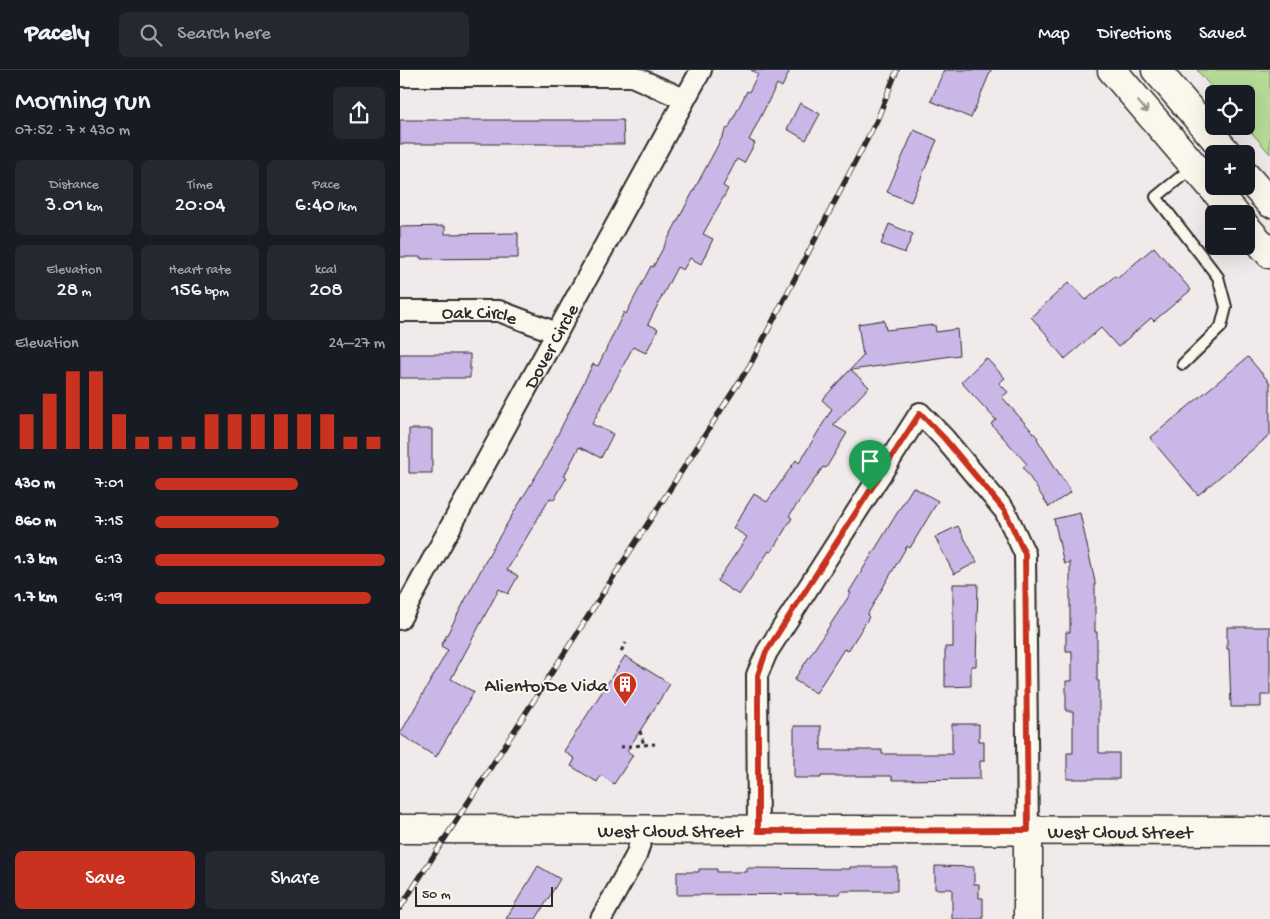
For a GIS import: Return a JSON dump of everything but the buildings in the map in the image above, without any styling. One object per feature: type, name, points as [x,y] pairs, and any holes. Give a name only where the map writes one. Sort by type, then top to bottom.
[{"type":"main road","points":[[1112,70],[1227,205]]},
{"type":"main road","points":[[1156,70],[1220,145]]},
{"type":"main road","points":[[1255,186],[1270,203]]},
{"type":"main road","points":[[1255,237],[1270,254]]},
{"type":"main road","name":"West Cloud Street","points":[[400,829],[1270,831]]},
{"type":"main road","points":[[1028,830],[1028,919]]},
{"type":"street","name":"Dover Circle","points":[[400,619],[700,70]]},
{"type":"street","points":[[400,76],[632,76],[684,99]]},
{"type":"street","name":"Oak Circle","points":[[400,312],[499,312],[557,332]]},
{"type":"street","points":[[758,831],[758,675],[766,652],[920,413],[944,438],[1005,511],[1025,554],[1028,830]]},
{"type":"street","points":[[601,919],[636,856],[644,830]]},
{"type":"lane","points":[[1183,364],[1221,327],[1226,307],[1218,277],[1156,197],[1194,166]]},
{"type":"path","points":[[620,651],[626,643]]},
{"type":"path","points":[[640,731],[644,745]]},
{"type":"path","points":[[620,746],[655,744]]},
{"type":"green space","points":[[1197,70],[1270,70],[1270,154],[1254,135],[1255,85],[1210,85]]},
{"type":"railway","points":[[400,908],[750,365],[877,120],[897,70]]},
{"type":"place","name":"Aliento De Vida","points":[[625,705]]},
{"type":"route","points":[[920,413],[944,438],[1005,511],[1025,554],[1028,830],[758,831],[758,675],[766,652],[870,491],[920,413]]}]
